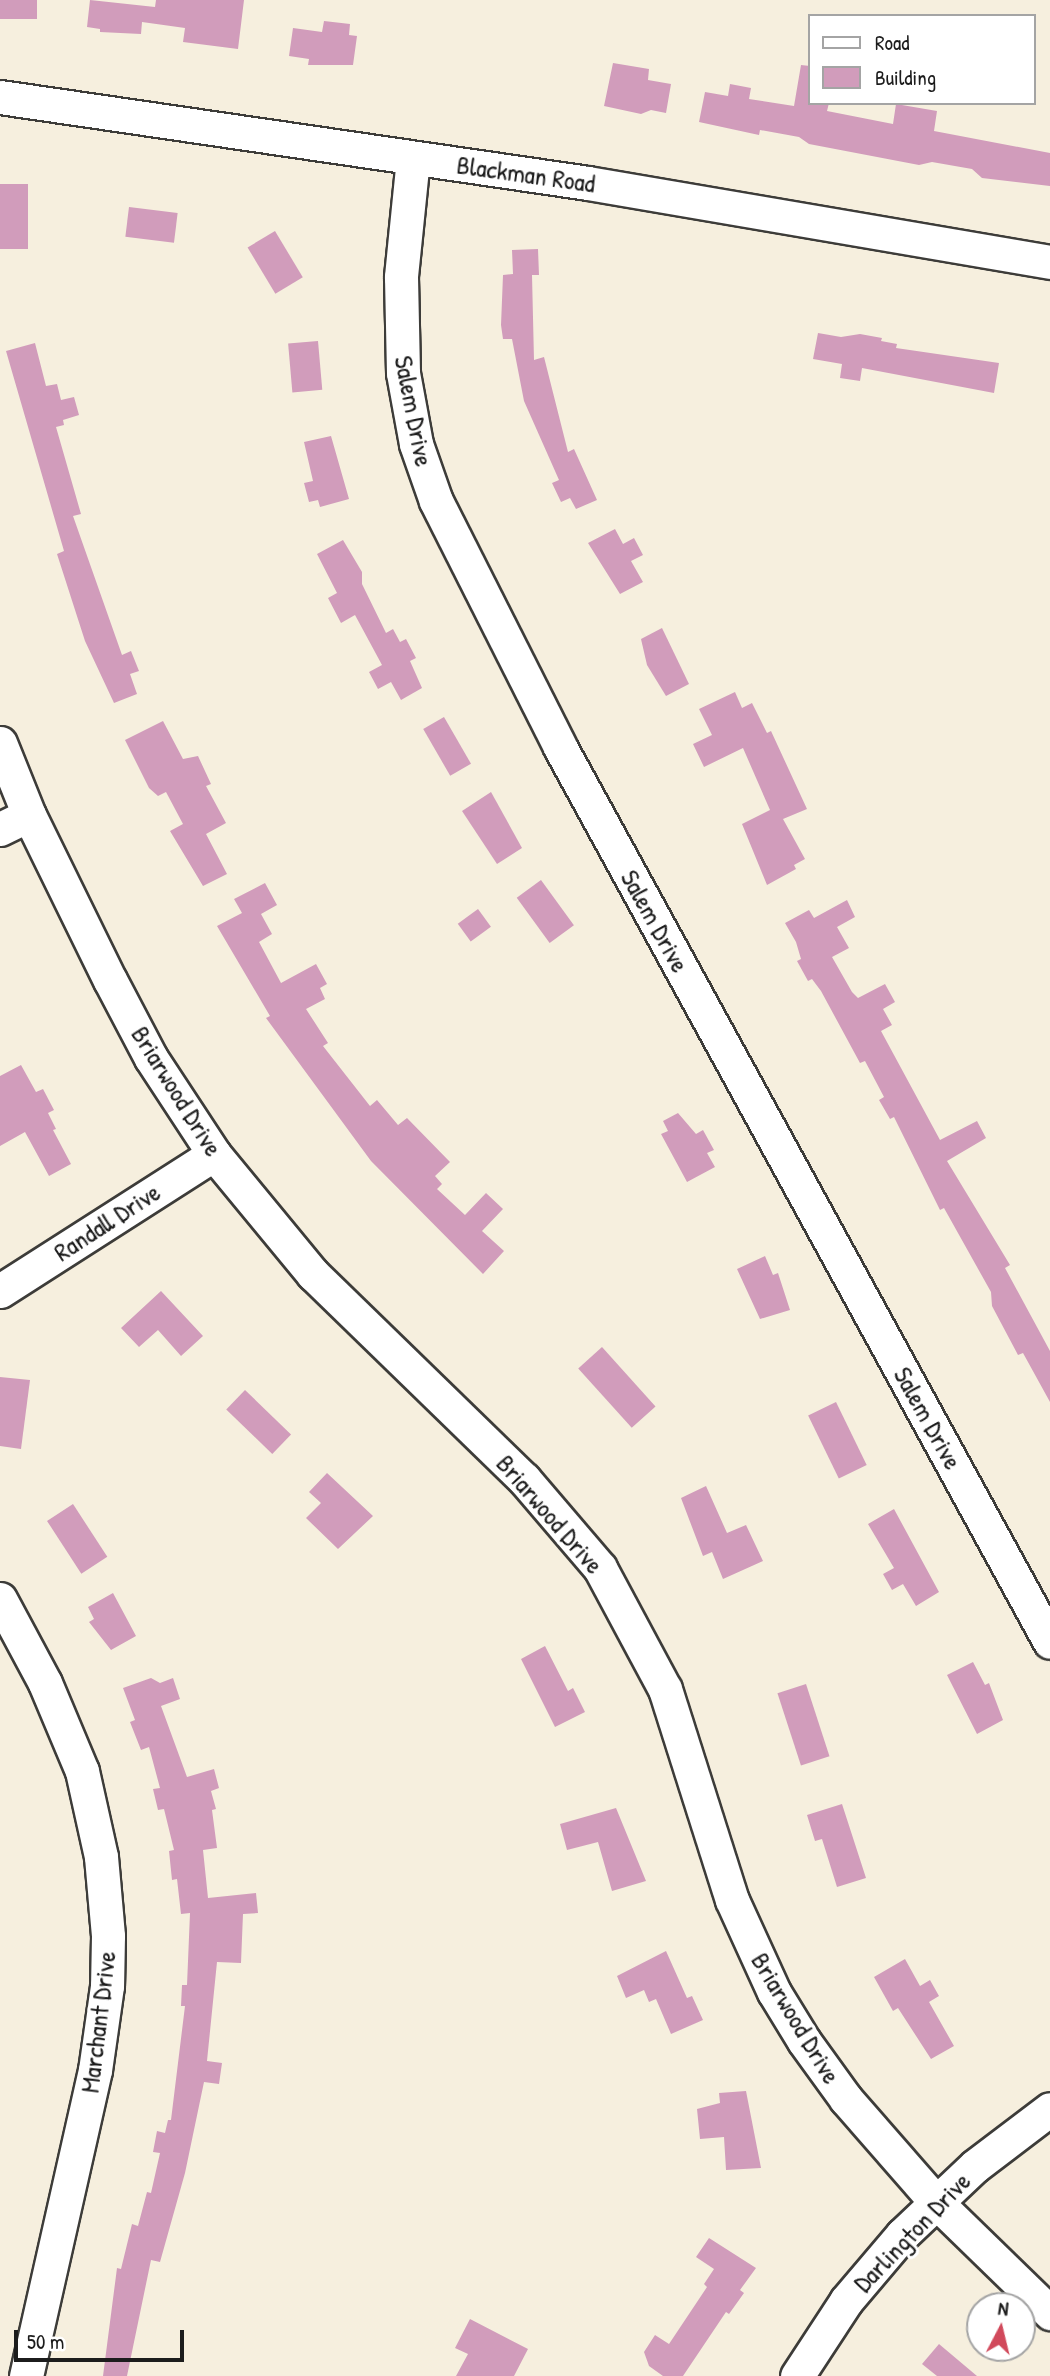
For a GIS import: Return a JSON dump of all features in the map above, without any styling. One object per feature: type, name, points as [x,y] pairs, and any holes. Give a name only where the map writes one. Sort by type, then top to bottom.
[{"type":"street","name":"Blackman Road","points":[[0,97],[666,195],[1050,262]]},
{"type":"street","name":"Salem Drive","points":[[413,158],[401,277],[402,373],[416,444],[436,501],[560,747],[1050,1642]]},
{"type":"street","name":"Briarwood Drive","points":[[0,743],[14,822],[151,1058],[214,1154],[313,1274],[524,1479],[600,1568],[668,1698],[732,1900],[774,1992],[846,2099],[935,2202],[1050,2313]]},
{"type":"street","name":"Randall Drive","points":[[0,1291],[214,1154]]},
{"type":"street","name":"Marchant Drive","points":[[0,1599],[46,1683],[82,1771],[101,1857],[108,1936],[100,2044],[26,2376]]},
{"type":"street","name":"Darlington Drive","points":[[797,2376],[862,2280],[935,2202],[1050,2109]]},
{"type":"building","points":[[0,0],[37,0],[37,19],[0,19]]},
{"type":"building","points":[[90,0],[155,7],[156,0],[244,0],[238,49],[183,42],[185,28],[142,22],[141,34],[100,32],[100,29],[87,27]]},
{"type":"building","points":[[324,21],[350,24],[349,35],[357,36],[353,65],[308,65],[309,59],[289,56],[293,28],[322,32]]},
{"type":"building","points":[[613,63],[649,69],[648,80],[671,84],[666,113],[651,110],[641,114],[604,106]]},
{"type":"building","points":[[801,65],[808,66],[808,105],[828,105],[827,111],[893,124],[896,105],[937,111],[934,131],[1050,153],[1050,186],[982,178],[972,169],[932,162],[919,165],[809,144],[799,137],[760,130],[759,135],[699,122],[705,92],[728,96],[730,84],[751,88],[749,99],[794,106]]},
{"type":"building","points":[[0,184],[28,184],[28,249],[0,249]]},
{"type":"building","points":[[129,207],[178,213],[174,243],[125,237]]},
{"type":"building","points":[[275,231],[303,277],[275,294],[248,247]]},
{"type":"building","points":[[538,249],[539,275],[532,275],[534,360],[544,357],[568,452],[574,449],[597,500],[576,509],[570,498],[561,502],[552,483],[559,480],[524,401],[512,339],[503,339],[503,275],[513,274],[512,250]]},
{"type":"building","points":[[818,333],[841,337],[860,334],[882,338],[881,341],[897,344],[896,348],[999,363],[994,393],[862,368],[860,381],[840,378],[842,364],[813,359]]},
{"type":"building","points":[[318,341],[322,390],[292,392],[288,344]]},
{"type":"building","points":[[35,343],[46,386],[57,384],[61,400],[74,397],[79,415],[63,420],[64,425],[56,427],[81,514],[73,516],[122,655],[131,651],[139,671],[130,674],[137,694],[114,703],[85,641],[57,554],[64,551],[6,351]]},
{"type":"building","points":[[331,436],[349,499],[320,507],[318,500],[309,502],[304,483],[313,481],[304,442]]},
{"type":"building","points":[[615,529],[623,544],[634,538],[643,555],[631,561],[643,582],[620,594],[588,543]]},
{"type":"building","points":[[343,540],[362,572],[362,584],[386,633],[393,629],[400,642],[406,639],[416,658],[410,661],[422,688],[401,700],[391,682],[378,689],[369,672],[382,665],[355,615],[341,623],[328,598],[337,593],[317,554]]},
{"type":"building","points":[[662,628],[689,684],[666,696],[647,665],[641,639]]},
{"type":"building","points":[[735,692],[742,708],[752,703],[767,733],[771,731],[807,809],[783,819],[805,859],[794,865],[796,869],[767,885],[742,824],[770,810],[743,748],[704,767],[693,744],[712,735],[699,709]]},
{"type":"building","points":[[444,717],[471,764],[450,776],[423,729]]},
{"type":"building","points":[[163,721],[183,759],[198,756],[211,784],[206,786],[226,823],[206,834],[227,874],[203,886],[170,831],[183,824],[166,792],[158,796],[149,788],[125,740]]},
{"type":"building","points":[[491,792],[522,848],[497,864],[462,811]]},
{"type":"building","points":[[541,880],[574,925],[550,943],[517,898]]},
{"type":"building","points":[[265,883],[277,905],[261,914],[272,934],[259,942],[281,983],[316,964],[327,984],[320,988],[325,999],[306,1009],[328,1043],[323,1046],[370,1106],[377,1100],[398,1125],[407,1118],[450,1162],[435,1176],[442,1184],[437,1189],[465,1215],[486,1193],[503,1209],[482,1231],[504,1251],[483,1274],[371,1161],[266,1018],[270,1016],[217,926],[242,913],[234,899]]},
{"type":"building","points":[[847,900],[855,917],[837,927],[849,948],[832,957],[852,992],[858,998],[885,984],[895,1002],[883,1009],[892,1025],[881,1031],[940,1140],[977,1121],[986,1138],[947,1161],[1010,1265],[1005,1268],[1050,1351],[1050,1402],[1023,1353],[1018,1355],[992,1306],[991,1292],[944,1208],[940,1210],[894,1117],[890,1119],[879,1100],[884,1097],[865,1061],[860,1063],[821,991],[812,979],[808,981],[797,961],[801,959],[796,942],[785,923],[809,910],[814,918]]},
{"type":"building","points":[[478,909],[491,927],[471,941],[458,924]]},
{"type":"building","points":[[21,1065],[36,1092],[43,1089],[54,1110],[48,1113],[56,1129],[53,1130],[71,1164],[49,1176],[25,1132],[0,1146],[0,1076]]},
{"type":"building","points":[[678,1113],[696,1134],[703,1130],[714,1150],[707,1153],[715,1167],[687,1182],[661,1134],[668,1131],[663,1121]]},
{"type":"building","points":[[765,1256],[773,1275],[778,1273],[790,1310],[760,1319],[737,1269]]},
{"type":"building","points":[[161,1291],[203,1336],[181,1356],[158,1330],[139,1347],[121,1328]]},
{"type":"building","points":[[602,1347],[656,1406],[632,1428],[578,1368]]},
{"type":"building","points":[[0,1377],[30,1380],[21,1449],[0,1446]]},
{"type":"building","points":[[245,1390],[291,1434],[272,1454],[226,1409]]},
{"type":"building","points":[[836,1402],[867,1465],[839,1479],[808,1416]]},
{"type":"building","points":[[327,1473],[373,1516],[338,1549],[306,1518],[321,1503],[309,1492]]},
{"type":"building","points":[[706,1486],[727,1533],[746,1525],[763,1561],[723,1579],[712,1552],[703,1556],[681,1498]]},
{"type":"building","points":[[73,1504],[107,1557],[81,1574],[47,1521]]},
{"type":"building","points":[[894,1509],[939,1592],[916,1606],[903,1584],[892,1590],[883,1574],[894,1568],[868,1524]]},
{"type":"building","points":[[113,1593],[136,1636],[111,1650],[89,1622],[94,1619],[88,1607]]},
{"type":"building","points":[[545,1646],[568,1691],[573,1688],[585,1712],[555,1727],[521,1659]]},
{"type":"building","points":[[973,1662],[985,1685],[989,1683],[1003,1720],[977,1734],[947,1675]]},
{"type":"building","points":[[151,1678],[160,1683],[173,1678],[180,1699],[161,1706],[187,1777],[214,1769],[219,1788],[211,1791],[216,1809],[212,1810],[217,1848],[203,1850],[208,1898],[256,1893],[258,1913],[243,1914],[241,1963],[217,1962],[207,2061],[222,2063],[219,2084],[204,2082],[185,2173],[160,2262],[151,2260],[127,2376],[103,2376],[117,2268],[121,2269],[132,2224],[138,2226],[147,2192],[151,2193],[160,2153],[153,2152],[157,2131],[165,2133],[168,2120],[171,2120],[185,2006],[181,2006],[182,1985],[187,1985],[190,1913],[181,1914],[177,1879],[172,1880],[169,1851],[174,1850],[164,1809],[158,1810],[153,1789],[160,1788],[149,1747],[141,1750],[130,1722],[135,1720],[123,1688]]},
{"type":"building","points":[[806,1684],[829,1756],[801,1766],[777,1693]]},
{"type":"building","points":[[842,1804],[866,1878],[837,1887],[822,1839],[815,1841],[807,1815]]},
{"type":"building","points":[[616,1808],[646,1881],[612,1891],[598,1842],[567,1850],[560,1824]]},
{"type":"building","points":[[666,1951],[687,1998],[692,1996],[703,2020],[671,2034],[656,1999],[649,2002],[644,1990],[626,1998],[617,1976]]},
{"type":"building","points":[[905,1959],[920,1986],[930,1980],[939,1996],[929,2002],[954,2046],[931,2059],[898,2008],[893,2011],[874,1977]]},
{"type":"building","points":[[746,2091],[761,2168],[726,2170],[724,2137],[700,2139],[697,2109],[720,2103],[719,2093]]},
{"type":"building","points":[[709,2238],[756,2268],[740,2290],[744,2293],[729,2314],[726,2312],[683,2376],[663,2376],[649,2366],[644,2352],[655,2335],[669,2344],[707,2287],[704,2284],[714,2269],[696,2257]]},
{"type":"building","points":[[470,2319],[528,2349],[514,2376],[456,2376],[468,2354],[455,2348]]},
{"type":"building","points":[[939,2344],[977,2376],[937,2376],[922,2364]]}]
